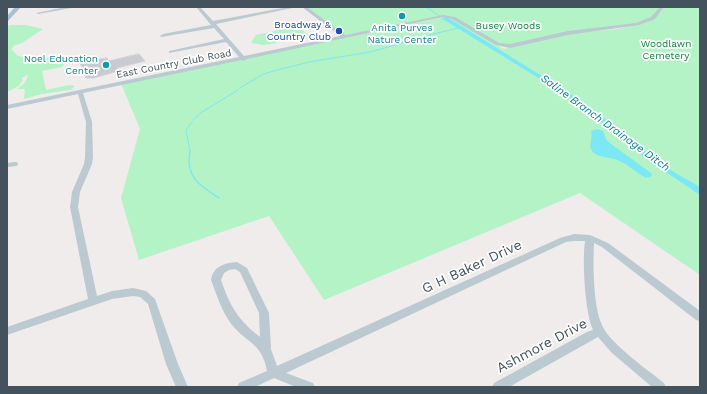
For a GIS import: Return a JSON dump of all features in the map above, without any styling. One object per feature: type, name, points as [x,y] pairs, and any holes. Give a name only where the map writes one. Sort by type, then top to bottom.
[{"type":"main road","points":[[7,19],[18,7]]},
{"type":"street","points":[[38,14],[76,7]]},
{"type":"street","points":[[198,7],[244,59]]},
{"type":"street","points":[[163,36],[295,7]]},
{"type":"street","points":[[304,7],[344,37]]},
{"type":"street","name":"East Country Club Road","points":[[7,107],[244,59],[438,17],[452,17],[498,44],[510,46],[568,33],[637,24],[653,18],[662,7]]},
{"type":"street","points":[[253,10],[258,14]]},
{"type":"street","points":[[171,52],[226,40]]},
{"type":"street","points":[[80,92],[89,122],[88,164],[76,192],[74,207],[93,301]]},
{"type":"street","name":"G H Baker Drive","points":[[243,387],[563,240],[576,236],[590,238],[614,251],[700,317]]},
{"type":"street","points":[[590,238],[588,244],[592,305],[600,332],[612,345],[660,387]]},
{"type":"street","points":[[266,348],[237,323],[231,315],[216,280],[218,272],[224,268],[240,266],[253,286],[264,313],[266,348],[273,373],[309,387]]},
{"type":"street","points":[[7,332],[93,301],[126,292],[137,292],[149,298],[154,307],[172,364],[182,387]]},
{"type":"street","name":"Ashmore Drive","points":[[498,387],[591,335],[600,332]]},
{"type":"green space","name":"Busey Woods","points":[[307,7],[662,7],[655,16],[637,24],[568,33],[503,46],[447,16],[344,35]]},
{"type":"green space","name":"Woodlawn Cemetery","points":[[664,7],[700,7],[700,275],[580,193],[324,300],[269,216],[139,260],[121,198],[140,129],[121,84],[445,17],[455,20],[504,49],[570,34],[617,29],[640,24],[657,16]]},
{"type":"green space","points":[[10,25],[26,25],[43,29],[22,43],[13,46],[12,50],[18,56],[28,58],[48,58],[55,55],[63,56],[65,63],[62,67],[42,71],[46,90],[69,85],[75,86],[71,89],[76,89],[42,94],[24,99],[25,89],[17,89],[25,83],[28,75],[22,78],[23,80],[19,86],[7,92],[7,27]]},
{"type":"green space","points":[[284,29],[302,30],[309,35],[300,37],[295,33],[274,38],[277,43],[264,45],[251,43],[256,35]]},
{"type":"water","points":[[447,17],[582,101],[672,171],[700,187],[700,195],[645,158],[579,103],[441,18]]},
{"type":"water","points":[[597,129],[603,131],[606,139],[611,144],[651,173],[652,176],[646,178],[623,162],[595,154],[591,149],[591,131]]},
{"type":"building","name":"Noel Education Center","points":[[139,54],[145,61],[117,68],[118,71],[94,78],[86,78],[80,63],[107,58],[108,61]]},
{"type":"waterway","name":"Saline Branch Drainage Ditch","points":[[426,7],[441,17]]},
{"type":"waterway","points":[[430,35],[458,28]]},
{"type":"waterway","points":[[240,88],[263,74],[281,69],[309,62],[370,52],[428,36]]},
{"type":"waterway","points":[[193,120],[202,112],[238,90]]},
{"type":"waterway","points":[[190,152],[186,130],[192,122]]},
{"type":"waterway","points":[[190,152],[190,167],[195,179],[205,189],[219,198]]},
{"type":"place","name":"Anita Purves Nature Center","points":[[402,16]]},
{"type":"place","name":"Broadway & Country Club","points":[[339,31]]},
{"type":"place","name":"Noel Education Center","points":[[106,65]]}]
